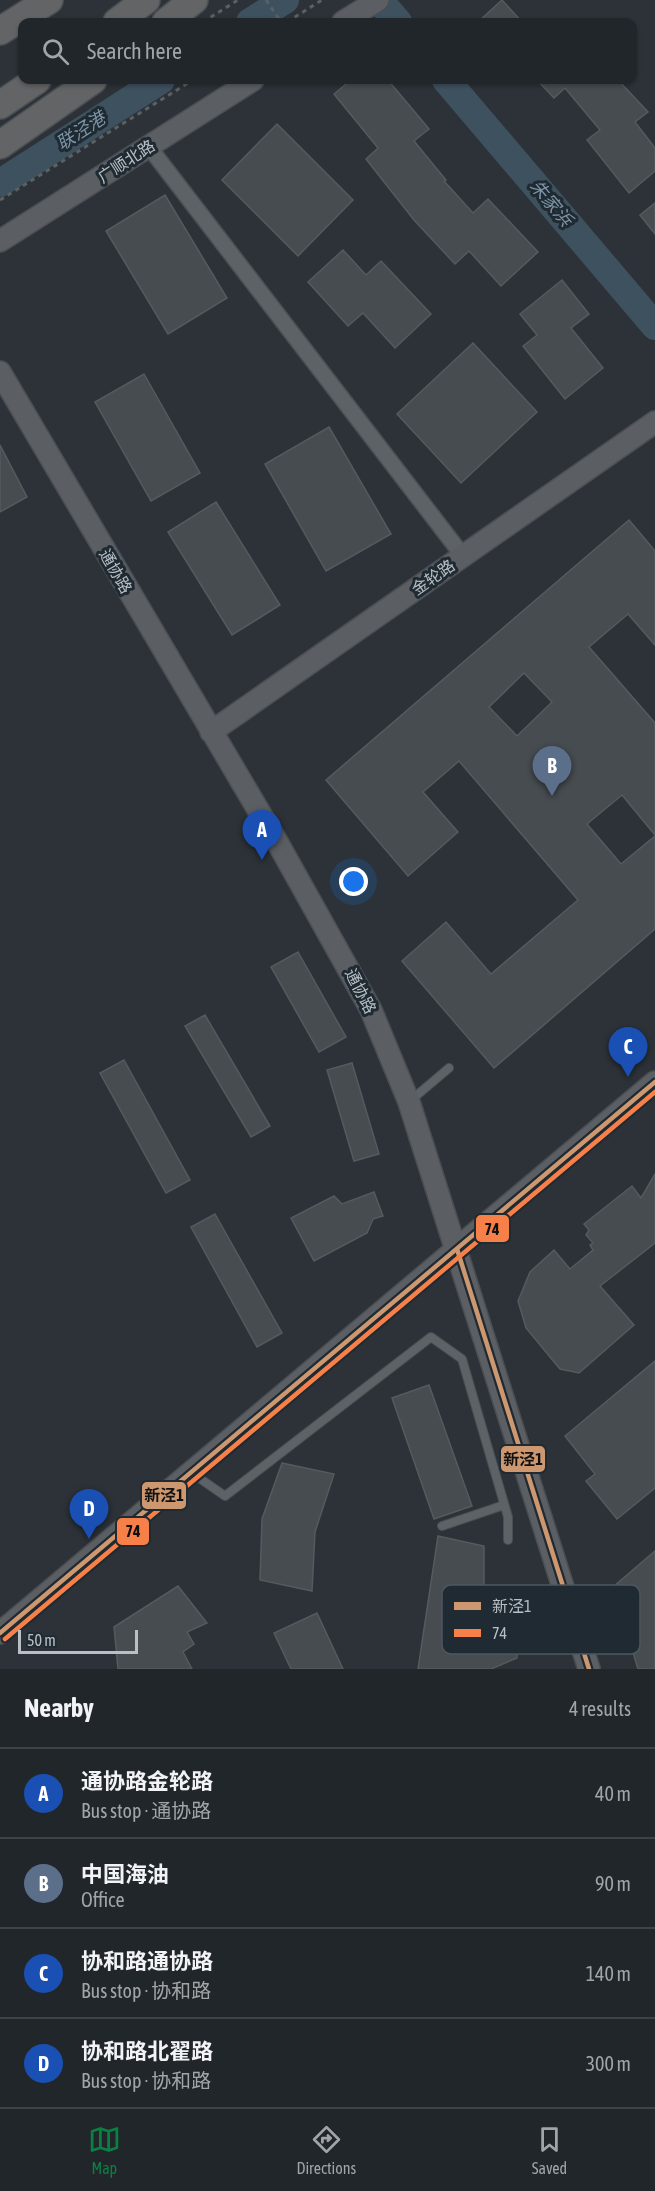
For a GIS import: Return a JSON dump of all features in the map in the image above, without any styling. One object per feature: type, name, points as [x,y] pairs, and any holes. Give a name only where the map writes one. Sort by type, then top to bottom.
[{"type":"highway","points":[[21,18],[49,0]]},
{"type":"highway","points":[[122,18],[146,0]]},
{"type":"highway","points":[[171,18],[194,0]]},
{"type":"highway","points":[[0,31],[18,20]]},
{"type":"highway","points":[[0,105],[31,84]]},
{"type":"highway","points":[[0,145],[87,84]]},
{"type":"street","points":[[351,17],[378,0]]},
{"type":"street","name":"广顺北路","points":[[0,241],[247,84]]},
{"type":"street","points":[[149,147],[463,556]]},
{"type":"street","name":"通协路","points":[[0,372],[350,968],[387,1045],[409,1102],[562,1585]]},
{"type":"street","name":"金轮路","points":[[211,732],[655,422]]},
{"type":"street","points":[[0,1633],[655,1082]]},
{"type":"street","name":"通协路","points":[[584,1654],[589,1669]]},
{"type":"lane","points":[[409,1102],[449,1068]]},
{"type":"lane","points":[[191,1473],[225,1496],[431,1337],[462,1359],[504,1505],[508,1540]]},
{"type":"lane","points":[[442,1526],[504,1505]]},
{"type":"path","points":[[209,18],[238,0]]},
{"type":"path","points":[[266,0],[278,18]]},
{"type":"path","points":[[293,18],[322,0]]},
{"type":"path","points":[[0,200],[187,84]]},
{"type":"building","points":[[502,0],[518,18],[482,18]]},
{"type":"building","points":[[346,84],[391,84],[429,129],[414,141],[446,180],[444,181],[473,213],[488,199],[538,252],[501,286],[469,251],[455,264],[414,220],[366,159],[378,148],[334,94]]},
{"type":"building","points":[[541,84],[622,84],[648,112],[635,122],[655,148],[655,171],[629,193],[587,140],[600,130],[565,88],[554,98]]},
{"type":"building","points":[[277,124],[353,200],[298,256],[222,180]]},
{"type":"building","points":[[165,195],[227,298],[168,334],[106,231]]},
{"type":"building","points":[[655,203],[655,234],[640,215]]},
{"type":"building","points":[[343,250],[366,275],[381,261],[431,314],[395,348],[363,313],[348,326],[308,282]]},
{"type":"building","points":[[562,280],[589,314],[571,328],[603,368],[565,399],[523,346],[537,335],[520,314]]},
{"type":"building","points":[[473,343],[537,412],[461,483],[397,414]]},
{"type":"building","points":[[144,374],[200,473],[151,501],[95,402]]},
{"type":"building","points":[[329,427],[391,534],[326,571],[265,464]]},
{"type":"building","points":[[0,445],[27,497],[0,512]]},
{"type":"building","points":[[216,502],[280,605],[232,635],[168,532]]},
{"type":"building","points":[[629,520],[655,551],[655,645],[628,614],[589,647],[655,723],[655,835],[622,795],[587,824],[621,864],[655,836],[655,929],[494,1068],[402,961],[446,922],[491,974],[578,900],[459,761],[423,792],[458,832],[408,876],[326,780]],"holes":[[[524,673],[552,702],[517,736],[489,707]]]},
{"type":"building","points":[[298,952],[346,1037],[319,1052],[271,967]]},
{"type":"building","points":[[205,1015],[270,1126],[251,1137],[185,1026]]},
{"type":"building","points":[[124,1060],[190,1180],[166,1193],[100,1073]]},
{"type":"building","points":[[352,1063],[379,1154],[354,1161],[327,1070]]},
{"type":"building","points":[[655,1174],[655,1243],[600,1286],[634,1325],[579,1373],[560,1369],[526,1328],[518,1301],[530,1272],[554,1250],[570,1269],[593,1250],[590,1245],[593,1243],[586,1235],[589,1230],[584,1224],[632,1186],[641,1198]]},
{"type":"building","points":[[374,1192],[383,1216],[373,1219],[367,1233],[314,1261],[291,1218],[334,1196],[342,1204]]},
{"type":"building","points":[[215,1214],[282,1333],[257,1347],[191,1227]]},
{"type":"building","points":[[655,1361],[655,1488],[617,1519],[586,1481],[595,1474],[565,1436]]},
{"type":"building","points":[[429,1385],[472,1506],[434,1519],[392,1398]]},
{"type":"building","points":[[282,1463],[334,1474],[315,1532],[312,1591],[260,1580],[262,1519]]},
{"type":"building","points":[[438,1536],[484,1546],[484,1585],[442,1585],[442,1654],[517,1654],[517,1658],[491,1669],[418,1669]]},
{"type":"building","points":[[655,1551],[655,1669],[638,1669],[633,1654],[640,1654],[640,1585],[615,1585]]},
{"type":"building","points":[[178,1586],[207,1623],[187,1632],[194,1644],[183,1652],[192,1669],[118,1669],[114,1627]]},
{"type":"building","points":[[317,1613],[343,1669],[291,1669],[274,1633]]},
{"type":"waterway","name":"联泾港","points":[[256,18],[285,0]]},
{"type":"waterway","name":"朱家浜","points":[[379,0],[395,18]]},
{"type":"waterway","name":"联泾港","points":[[0,183],[155,84]]},
{"type":"waterway","name":"朱家浜","points":[[449,84],[655,326]]},
{"type":"transit line","name":"新泾1","points":[[0,1633],[655,1082]]},
{"type":"transit line","name":"74","points":[[5,1639],[655,1092]]},
{"type":"transit line","name":"新泾1","points":[[457,1249],[563,1585]]},
{"type":"transit line","name":"新泾1","points":[[584,1654],[589,1669]]},
{"type":"place","name":"中国海油","points":[[552,796]]},
{"type":"place","name":"通协路金轮路","points":[[262,860]]},
{"type":"place","name":"协和路通协路","points":[[628,1077]]},
{"type":"place","name":"协和路北翟路","points":[[89,1539]]}]
